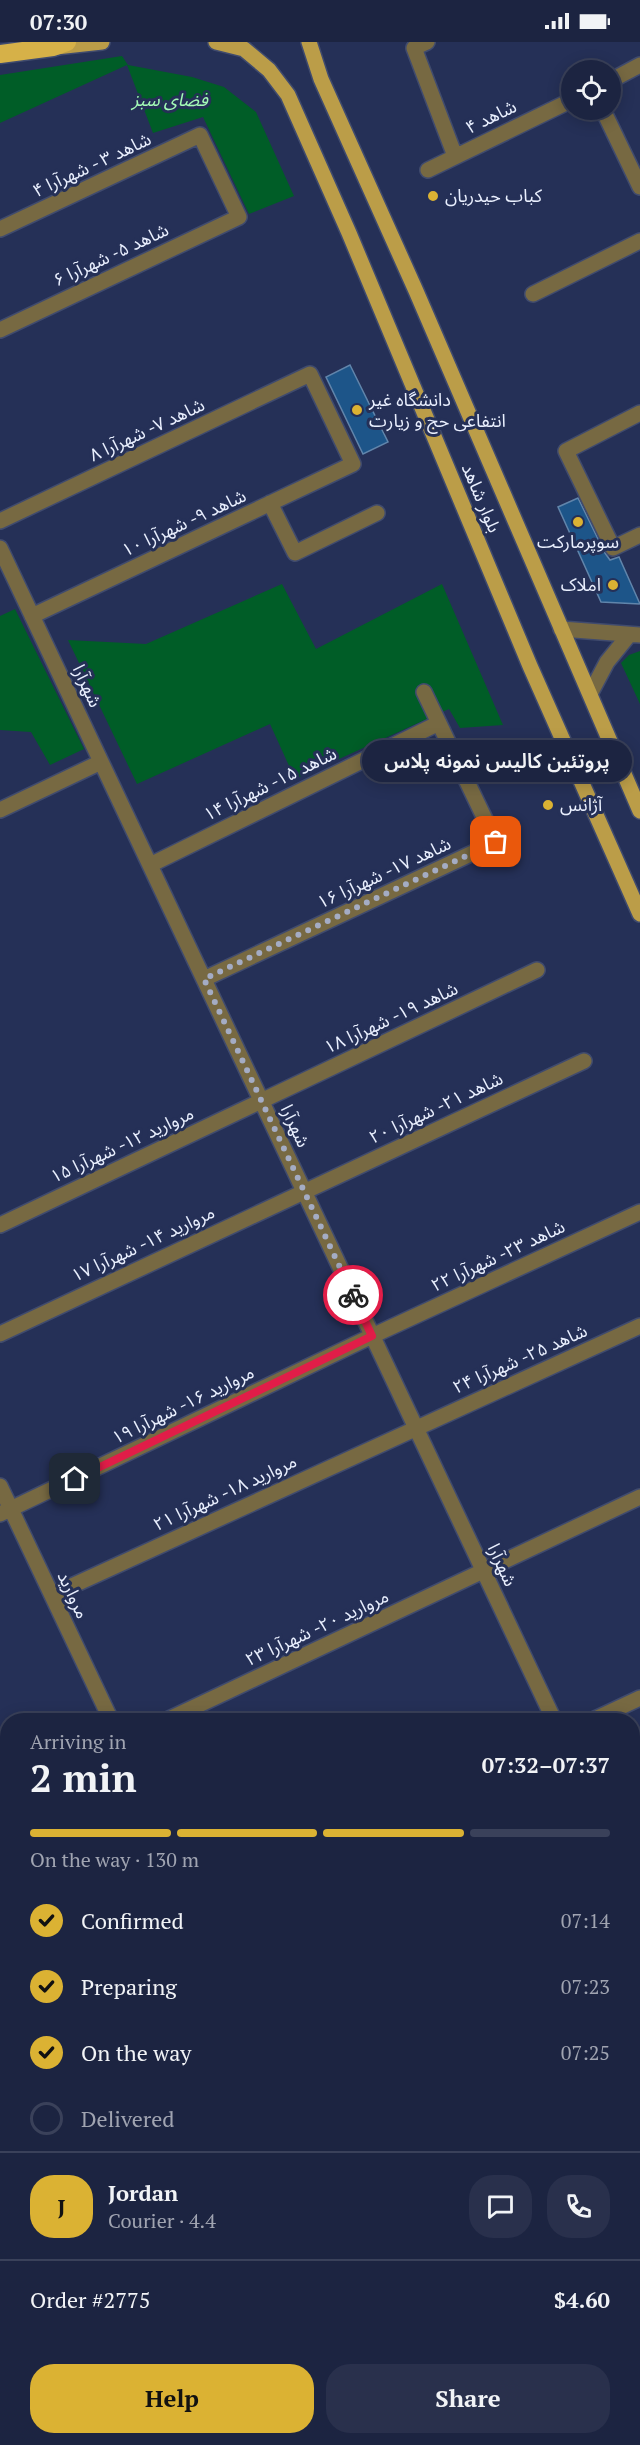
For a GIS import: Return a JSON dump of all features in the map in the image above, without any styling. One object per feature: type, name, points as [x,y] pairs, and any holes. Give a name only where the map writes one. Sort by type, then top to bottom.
[{"type":"highway","points":[[0,54],[60,44]]},
{"type":"main road","points":[[60,44],[102,42]]},
{"type":"main road","points":[[216,42],[244,46]]},
{"type":"main road","name":"بلوار شاهد","points":[[309,42],[321,79],[416,291],[640,811]]},
{"type":"main road","name":"بلوار شاهد","points":[[244,46],[269,70],[288,96],[353,244],[530,666],[640,914]]},
{"type":"street","points":[[420,45],[455,156]]},
{"type":"street","points":[[621,75],[640,65]]},
{"type":"street","name":"شاهد ۴","points":[[428,170],[561,105]]},
{"type":"street","points":[[608,120],[640,188]]},
{"type":"street","name":"شاهد ۳ - شهرآرا ۴","points":[[0,230],[200,135],[239,217]]},
{"type":"street","name":"شاهد ۵- شهرآرا ۶","points":[[0,330],[239,217]]},
{"type":"street","points":[[533,294],[640,241]]},
{"type":"street","name":"شاهد ۷- شهرآرا ۸","points":[[0,521],[310,374],[353,464]]},
{"type":"street","points":[[640,413],[566,451],[614,548],[640,535]]},
{"type":"street","name":"شاهد ۹- شهرآرا ۱۰","points":[[32,616],[353,464]]},
{"type":"street","points":[[270,503],[295,553],[377,513]]},
{"type":"street","name":"شهرآرا","points":[[0,548],[551,1713]]},
{"type":"street","points":[[561,629],[635,635]]},
{"type":"street","points":[[590,694],[606,662],[635,635]]},
{"type":"street","name":"شاهد ۱۷- شهرآرا ۱۶","points":[[204,979],[496,842],[424,692]]},
{"type":"street","name":"شاهد ۱۵- شهرآرا ۱۴","points":[[150,865],[439,723]]},
{"type":"street","points":[[0,810],[101,762]]},
{"type":"street","name":"شاهد ۱۹- شهرآرا ۱۸","points":[[261,1101],[537,970]]},
{"type":"street","name":"شاهد ۲۱- شهرآرا ۲۰","points":[[304,1190],[584,1061]]},
{"type":"street","name":"مروارید ۱۲- شهرآرا ۱۵","points":[[0,1225],[261,1101]]},
{"type":"street","name":"مروارید ۱۴- شهرآرا ۱۷","points":[[0,1334],[304,1190]]},
{"type":"street","name":"شاهد ۲۳- شهرآرا ۲۲","points":[[372,1336],[640,1212]]},
{"type":"street","name":"شاهد ۲۵- شهرآرا ۲۴","points":[[416,1427],[640,1326]]},
{"type":"street","name":"مروارید ۱۶- شهرآرا ۱۹","points":[[6,1512],[372,1336]]},
{"type":"street","name":"مروارید ۱۸- شهرآرا ۲۱","points":[[52,1595],[416,1427]]},
{"type":"street","name":"مروارید","points":[[0,1486],[6,1512],[52,1595],[108,1713]]},
{"type":"street","name":"مروارید ۲۰- شهرآرا ۲۳","points":[[181,1713],[640,1497]]},
{"type":"street","points":[[608,1713],[640,1698]]},
{"type":"green space","name":"فضای سبز","points":[[122,56],[128,65],[192,77],[224,87],[256,112],[294,196],[249,214],[203,117],[153,133],[127,65],[0,123],[0,75]]},
{"type":"green space","points":[[282,584],[316,649],[442,584],[503,725],[460,728],[449,709],[295,779],[270,724],[137,784],[68,640],[146,644]]},
{"type":"green space","points":[[15,609],[84,749],[50,765],[31,732],[0,730],[0,616]]},
{"type":"green space","points":[[640,651],[640,704],[621,663],[629,655]]},
{"type":"building","name":"دانشگاه غیر انتفاعی حج و زیارت","points":[[350,365],[388,442],[363,454],[326,377]]},
{"type":"building","points":[[578,498],[605,553],[610,560],[619,557],[640,604],[601,602],[558,507]]},
{"type":"way so far","points":[[353,1295],[204,979],[496,842]]},
{"type":"place","name":"کباب حیدریان","points":[[433,196]]},
{"type":"place","name":"دانشگاه غیر انتفاعی حج و زیارت","points":[[357,410]]},
{"type":"place","name":"سوپرمارکت","points":[[578,522]]},
{"type":"place","name":"املاک","points":[[613,585]]},
{"type":"place","name":"آژانس","points":[[548,805]]},
{"type":"place","name":"پروتئین کالیس نمونه پلاس","points":[[496,842]]},
{"type":"route","points":[[75,1479],[372,1336],[353,1295]]}]
